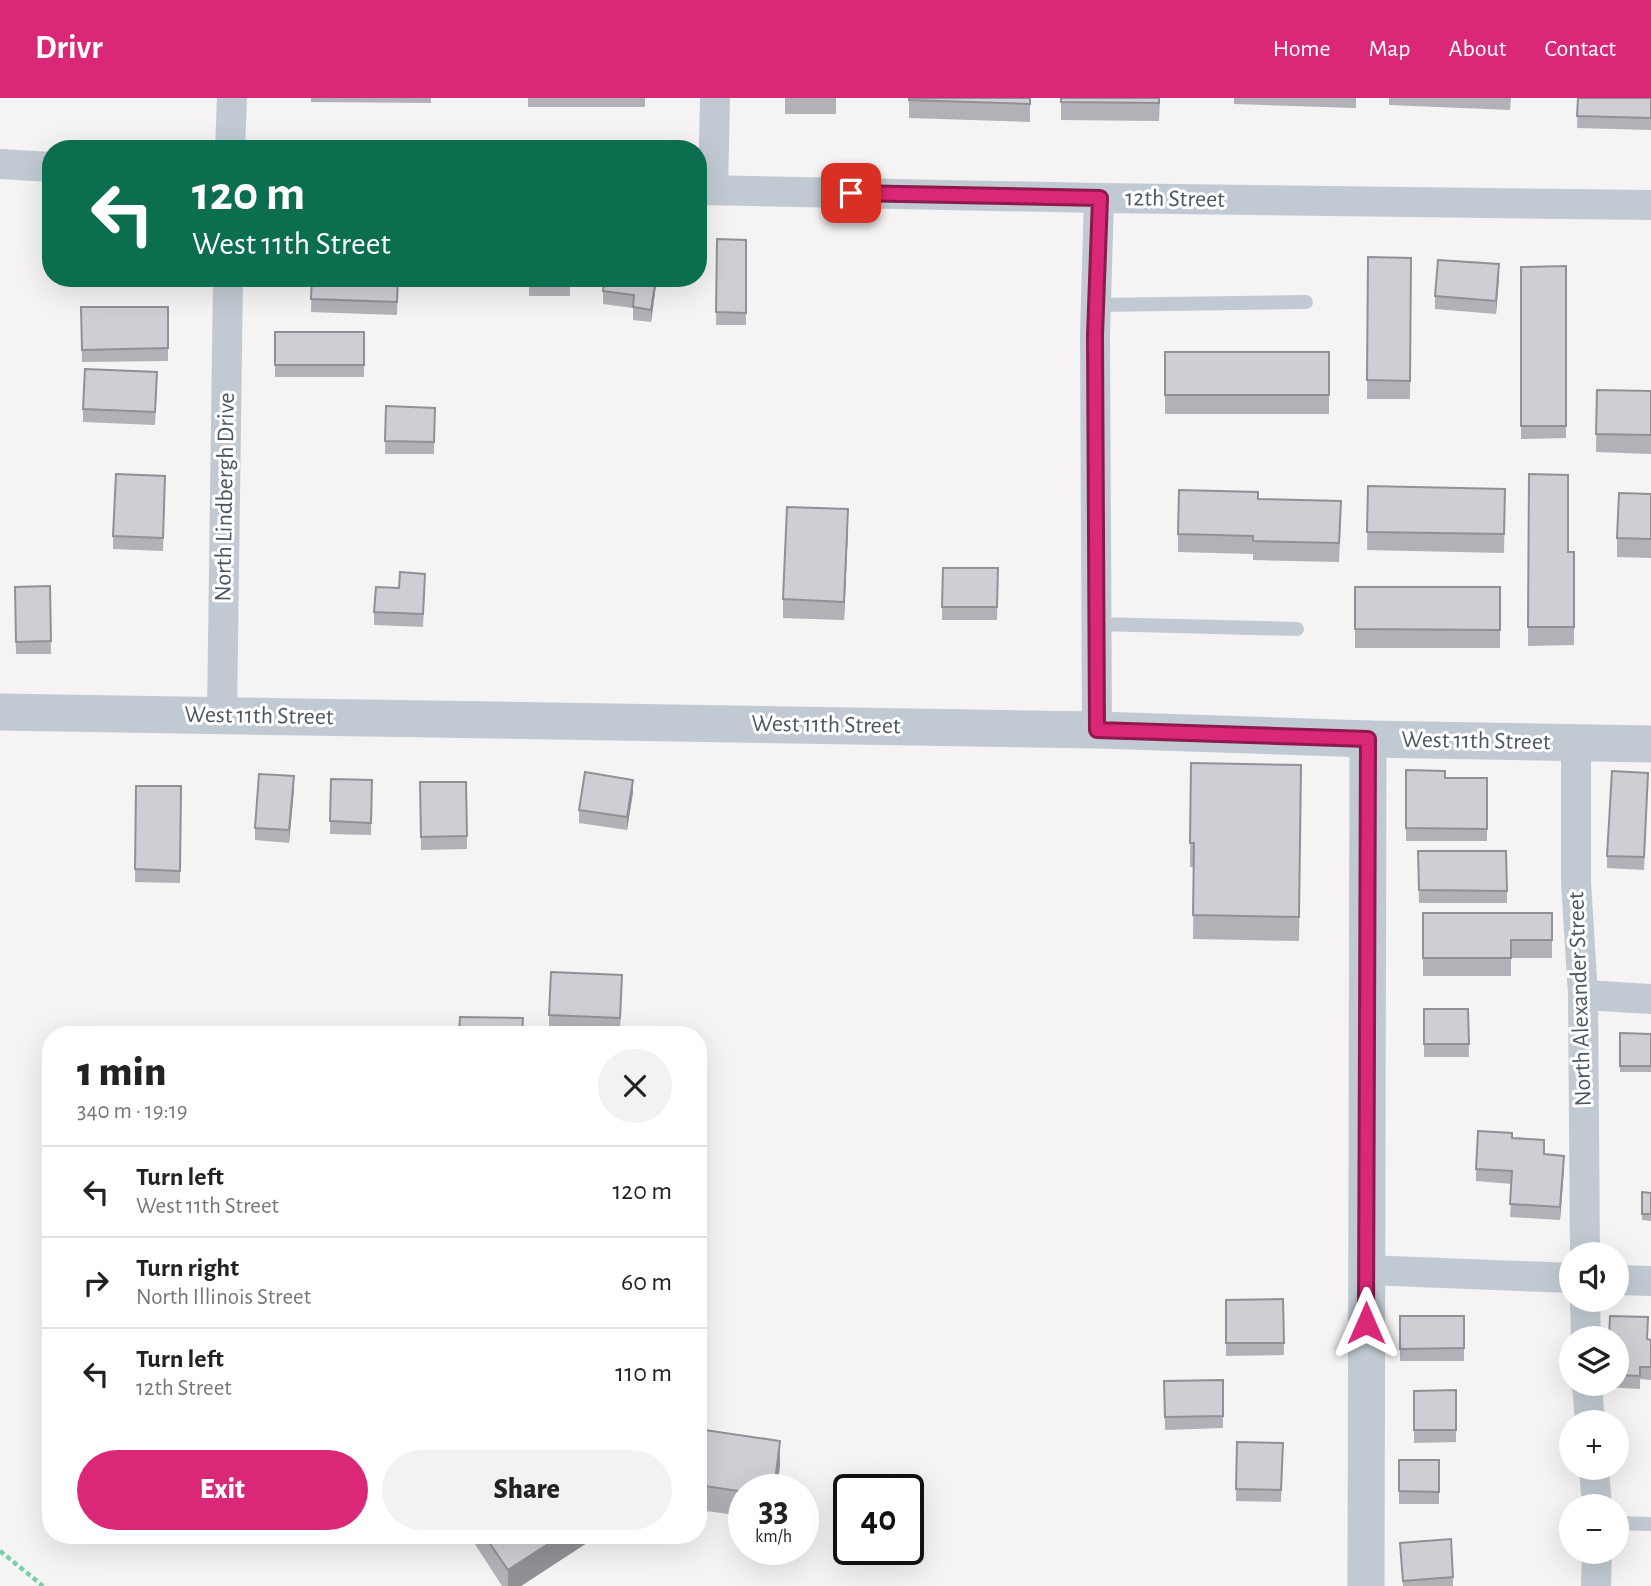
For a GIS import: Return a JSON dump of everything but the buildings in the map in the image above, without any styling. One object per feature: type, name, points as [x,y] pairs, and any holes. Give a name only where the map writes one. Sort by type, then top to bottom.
[{"type":"street","points":[[230,140],[232,98]]},
{"type":"street","points":[[707,180],[715,98]]},
{"type":"street","points":[[0,164],[42,166]]},
{"type":"street","name":"12th Street","points":[[707,190],[1651,205]]},
{"type":"street","points":[[1097,730],[1096,305],[1100,198]]},
{"type":"street","name":"North Lindbergh Drive","points":[[222,716],[228,287]]},
{"type":"street","name":"West 11th Street","points":[[0,712],[1097,730],[1368,739],[1651,744]]},
{"type":"street","points":[[1366,1586],[1368,739]]},
{"type":"street","name":"North Alexander Street","points":[[1576,743],[1576,882],[1583,995],[1585,1242]]},
{"type":"street","points":[[1583,995],[1651,999]]},
{"type":"street","points":[[1366,1270],[1559,1277]]},
{"type":"street","points":[[1629,1280],[1651,1281]]},
{"type":"street","points":[[1596,1586],[1597,1564]]},
{"type":"lane","points":[[1096,305],[1306,302]]},
{"type":"lane","points":[[1097,624],[1297,629]]},
{"type":"lane","points":[[1629,1523],[1651,1524]]},
{"type":"path","points":[[0,1551],[43,1586]]},
{"type":"route","points":[[851,193],[1100,198],[1095,335],[1097,730],[1368,739],[1366,1323]]}]
